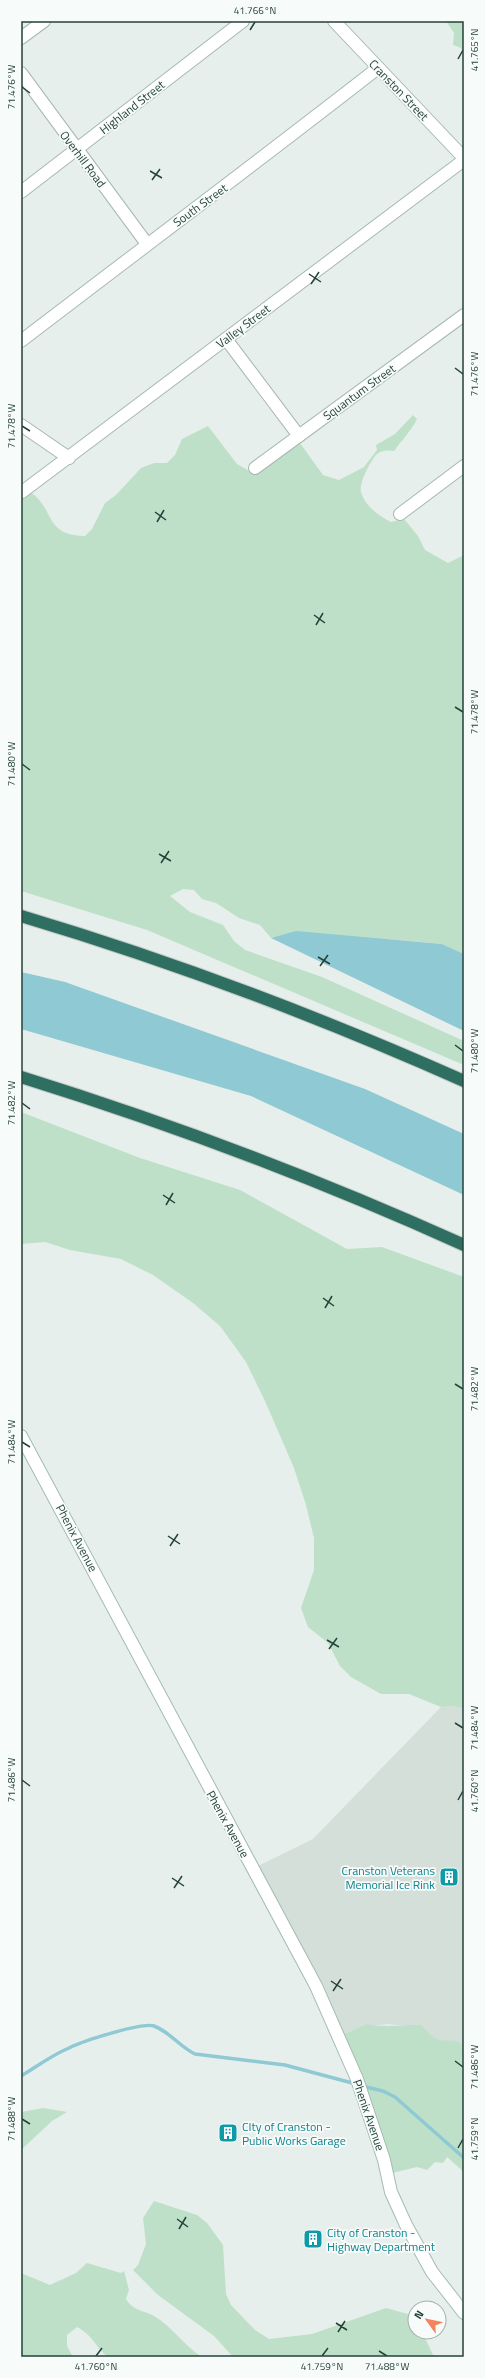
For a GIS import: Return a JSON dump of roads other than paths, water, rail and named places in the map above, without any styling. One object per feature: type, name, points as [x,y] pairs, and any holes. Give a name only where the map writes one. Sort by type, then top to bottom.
[{"type":"highway","points":[[21,916],[140,954],[254,995],[464,1081]]},
{"type":"highway","points":[[21,1077],[98,1101],[246,1154],[362,1200],[464,1245]]},
{"type":"street","points":[[21,38],[44,21]]},
{"type":"street","name":"Highland Street","points":[[21,192],[243,21]]},
{"type":"street","name":"Cranston Street","points":[[334,21],[464,159]]},
{"type":"street","name":"South Street","points":[[21,340],[261,159],[378,68]]},
{"type":"street","name":"Overhill Road","points":[[21,73],[76,150],[147,244]]},
{"type":"street","name":"Valley Street","points":[[22,492],[226,340],[464,159]]},
{"type":"street","name":"Squantum Street","points":[[255,468],[464,315]]},
{"type":"street","points":[[226,340],[299,436]]},
{"type":"street","points":[[21,425],[69,458]]},
{"type":"street","points":[[400,514],[464,466]]},
{"type":"street","name":"Phenix Avenue","points":[[21,1436],[316,1986],[357,2079],[384,2160],[391,2192],[406,2226],[432,2272],[464,2313]]},
{"type":"water","points":[[296,931],[442,944],[464,954],[464,1031],[271,938]]},
{"type":"water","points":[[21,972],[65,982],[365,1089],[464,1134],[464,1195],[251,1096],[21,1029]]},
{"type":"waterway","points":[[21,2076],[56,2054],[76,2045],[126,2029],[154,2026],[195,2054],[285,2065],[356,2084]]},
{"type":"waterway","points":[[362,2086],[383,2091],[395,2097],[464,2158]]},
{"type":"place","name":"Cranston Veterans Memorial Ice Rink","points":[[449,1877]]},
{"type":"place","name":"CIty of Cranston - Public Works Garage","points":[[228,2133]]},
{"type":"place","name":"City of Cranston - Highway Department","points":[[313,2239]]}]
